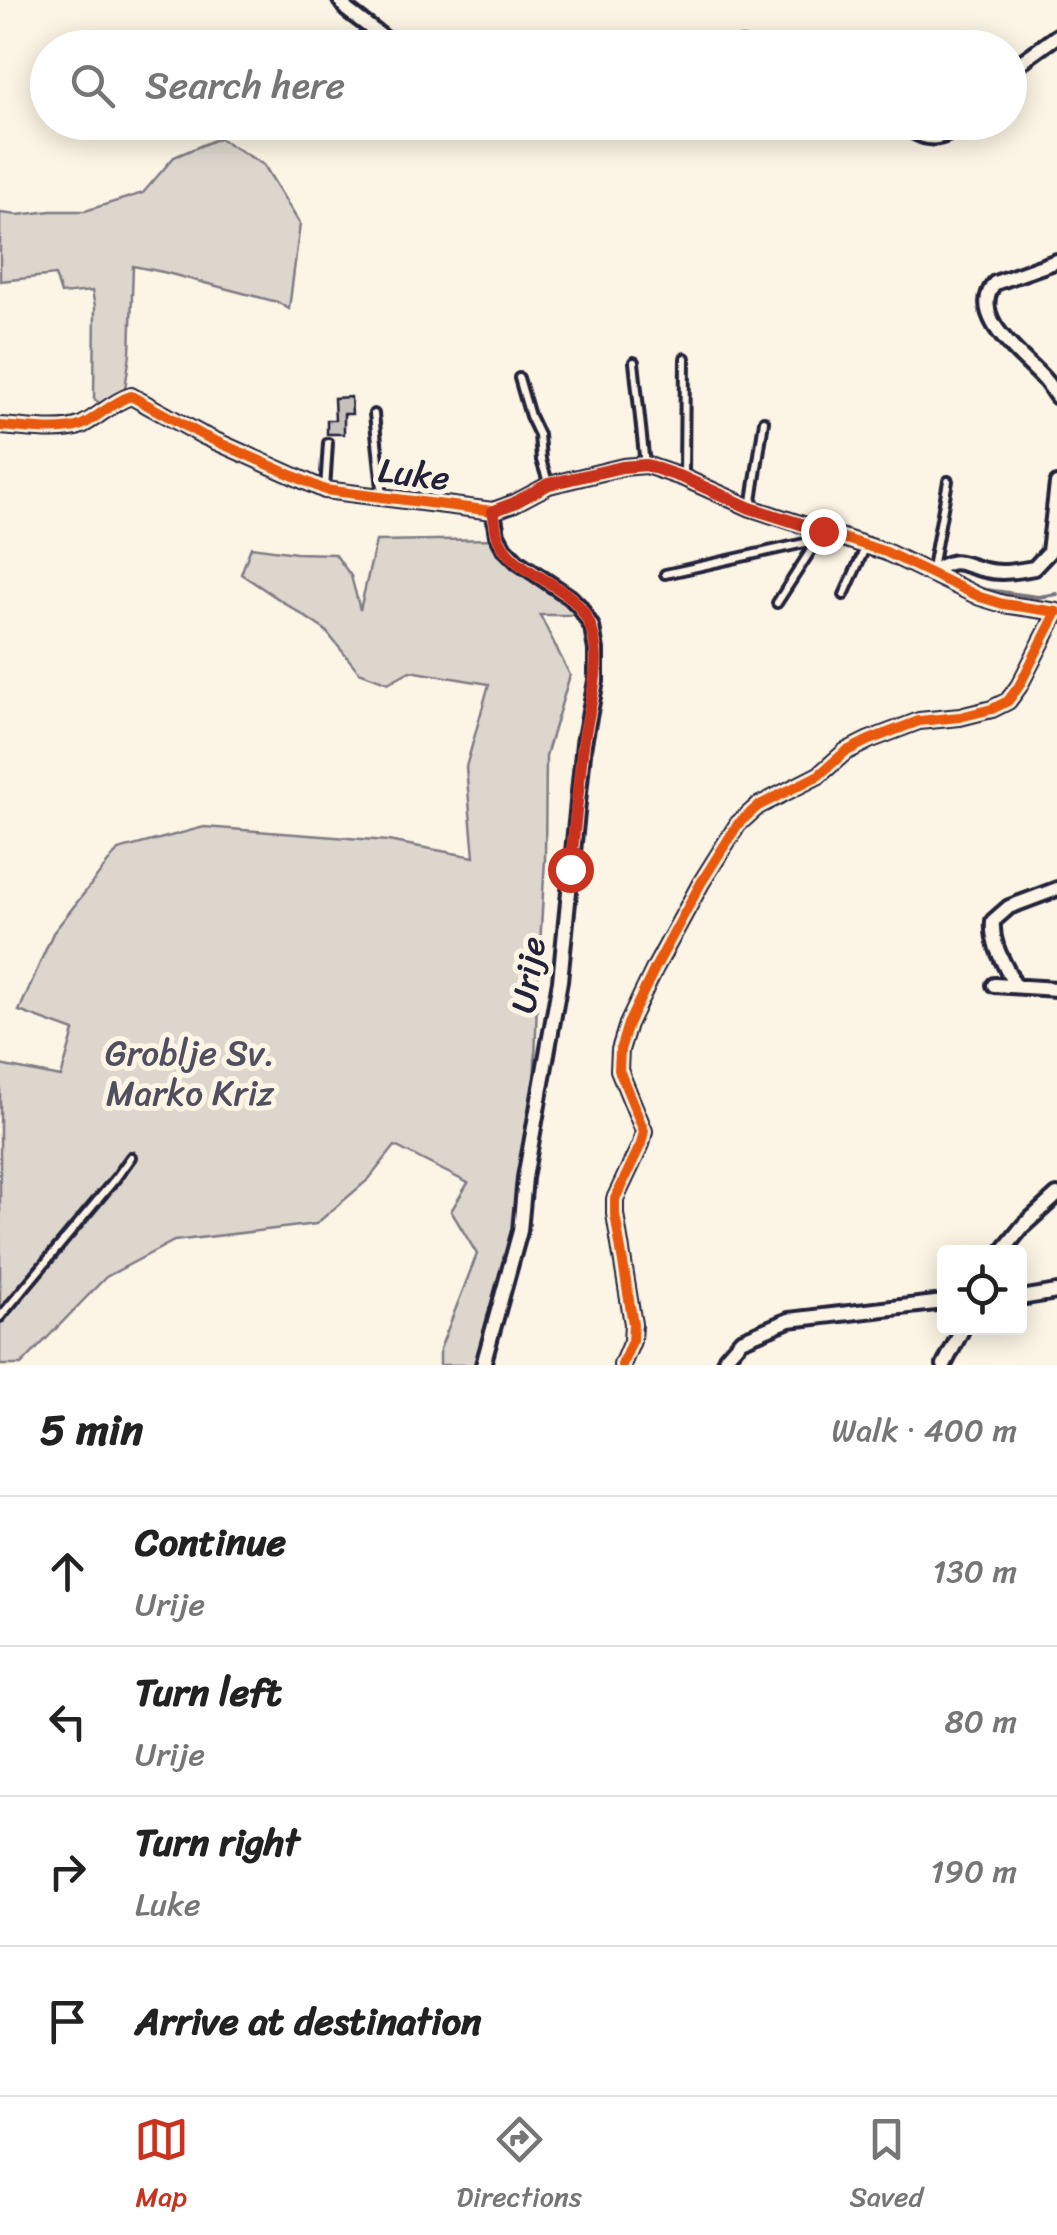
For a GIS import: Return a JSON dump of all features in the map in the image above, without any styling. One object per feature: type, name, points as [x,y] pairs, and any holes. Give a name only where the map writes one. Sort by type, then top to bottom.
[{"type":"street","points":[[340,0],[373,30]]},
{"type":"street","points":[[1027,58],[1057,36]]},
{"type":"street","points":[[1057,261],[996,282],[988,296],[996,330],[1057,397]]},
{"type":"street","name":"Luke","points":[[0,426],[72,429],[130,396],[325,490],[493,511],[548,484],[646,465],[821,536],[886,552],[1002,604],[1057,612]]},
{"type":"street","points":[[931,572],[946,563],[960,561],[987,571],[1034,568],[1049,552],[1057,484]]},
{"type":"street","name":"Urije","points":[[483,1365],[520,1230],[525,1178],[560,981],[584,743],[596,681],[596,650],[586,616],[570,598],[504,548],[497,535],[493,511]]},
{"type":"street","points":[[622,1365],[632,1341],[633,1324],[615,1198],[644,1131],[619,1070],[620,1050],[654,968],[701,883],[738,824],[758,806],[819,775],[846,752],[919,721],[960,717],[1008,701],[1057,612]]},
{"type":"street","points":[[1015,986],[995,948],[992,921],[1010,907],[1057,889]]},
{"type":"street","points":[[994,985],[1057,988]]},
{"type":"street","points":[[1008,1245],[1057,1195]]},
{"type":"street","points":[[1027,1297],[1057,1292]]},
{"type":"street","points":[[723,1365],[740,1340],[789,1320],[937,1303]]},
{"type":"street","points":[[944,1365],[959,1335]]},
{"type":"lane","points":[[684,478],[685,358]]},
{"type":"lane","points":[[634,362],[646,465]]},
{"type":"lane","points":[[519,378],[538,435],[548,484]]},
{"type":"lane","points":[[374,414],[382,498]]},
{"type":"lane","points":[[750,508],[764,421]]},
{"type":"lane","points":[[325,490],[328,443]]},
{"type":"lane","points":[[931,572],[948,481]]},
{"type":"lane","points":[[665,574],[821,536]]},
{"type":"lane","points":[[777,603],[821,536]]},
{"type":"lane","points":[[844,595],[866,546]]},
{"type":"lane","points":[[0,1317],[131,1156]]},
{"type":"green space","points":[[222,140],[264,165],[300,224],[289,309],[277,302],[133,266],[125,389],[102,405],[94,399],[92,291],[61,294],[55,275],[0,281],[0,213],[85,211],[143,193],[174,157]]},
{"type":"green space","name":"Groblje Sv. Marko Kriz","points":[[497,539],[585,615],[540,615],[570,675],[546,756],[532,1162],[483,1365],[440,1365],[440,1349],[477,1254],[451,1211],[468,1183],[395,1146],[369,1179],[316,1224],[174,1241],[106,1277],[21,1365],[0,1365],[0,1065],[61,1077],[74,1031],[19,1011],[53,933],[118,850],[204,827],[388,841],[474,857],[466,767],[489,684],[410,671],[388,683],[359,672],[325,630],[241,574],[251,547],[335,554],[351,576],[360,610],[376,541]]},
{"type":"building","points":[[351,397],[352,414],[344,414],[344,434],[327,434],[327,420],[335,420],[334,398]]},
{"type":"waterway","points":[[949,573],[980,589],[1038,597],[1057,594]]},
{"type":"cycle path","points":[[0,426],[73,428],[131,396],[202,435],[325,490],[493,511],[549,485],[646,465],[751,508],[886,552],[980,597],[1057,612],[1008,701],[960,717],[919,721],[845,752],[819,775],[758,806],[738,824],[701,883],[655,968],[620,1050],[619,1070],[644,1131],[615,1199],[633,1324],[632,1341],[622,1365]]},
{"type":"route","points":[[570,869],[584,743],[596,681],[592,626],[570,598],[504,548],[497,535],[493,511],[548,484],[646,465],[750,508],[823,531]]}]
